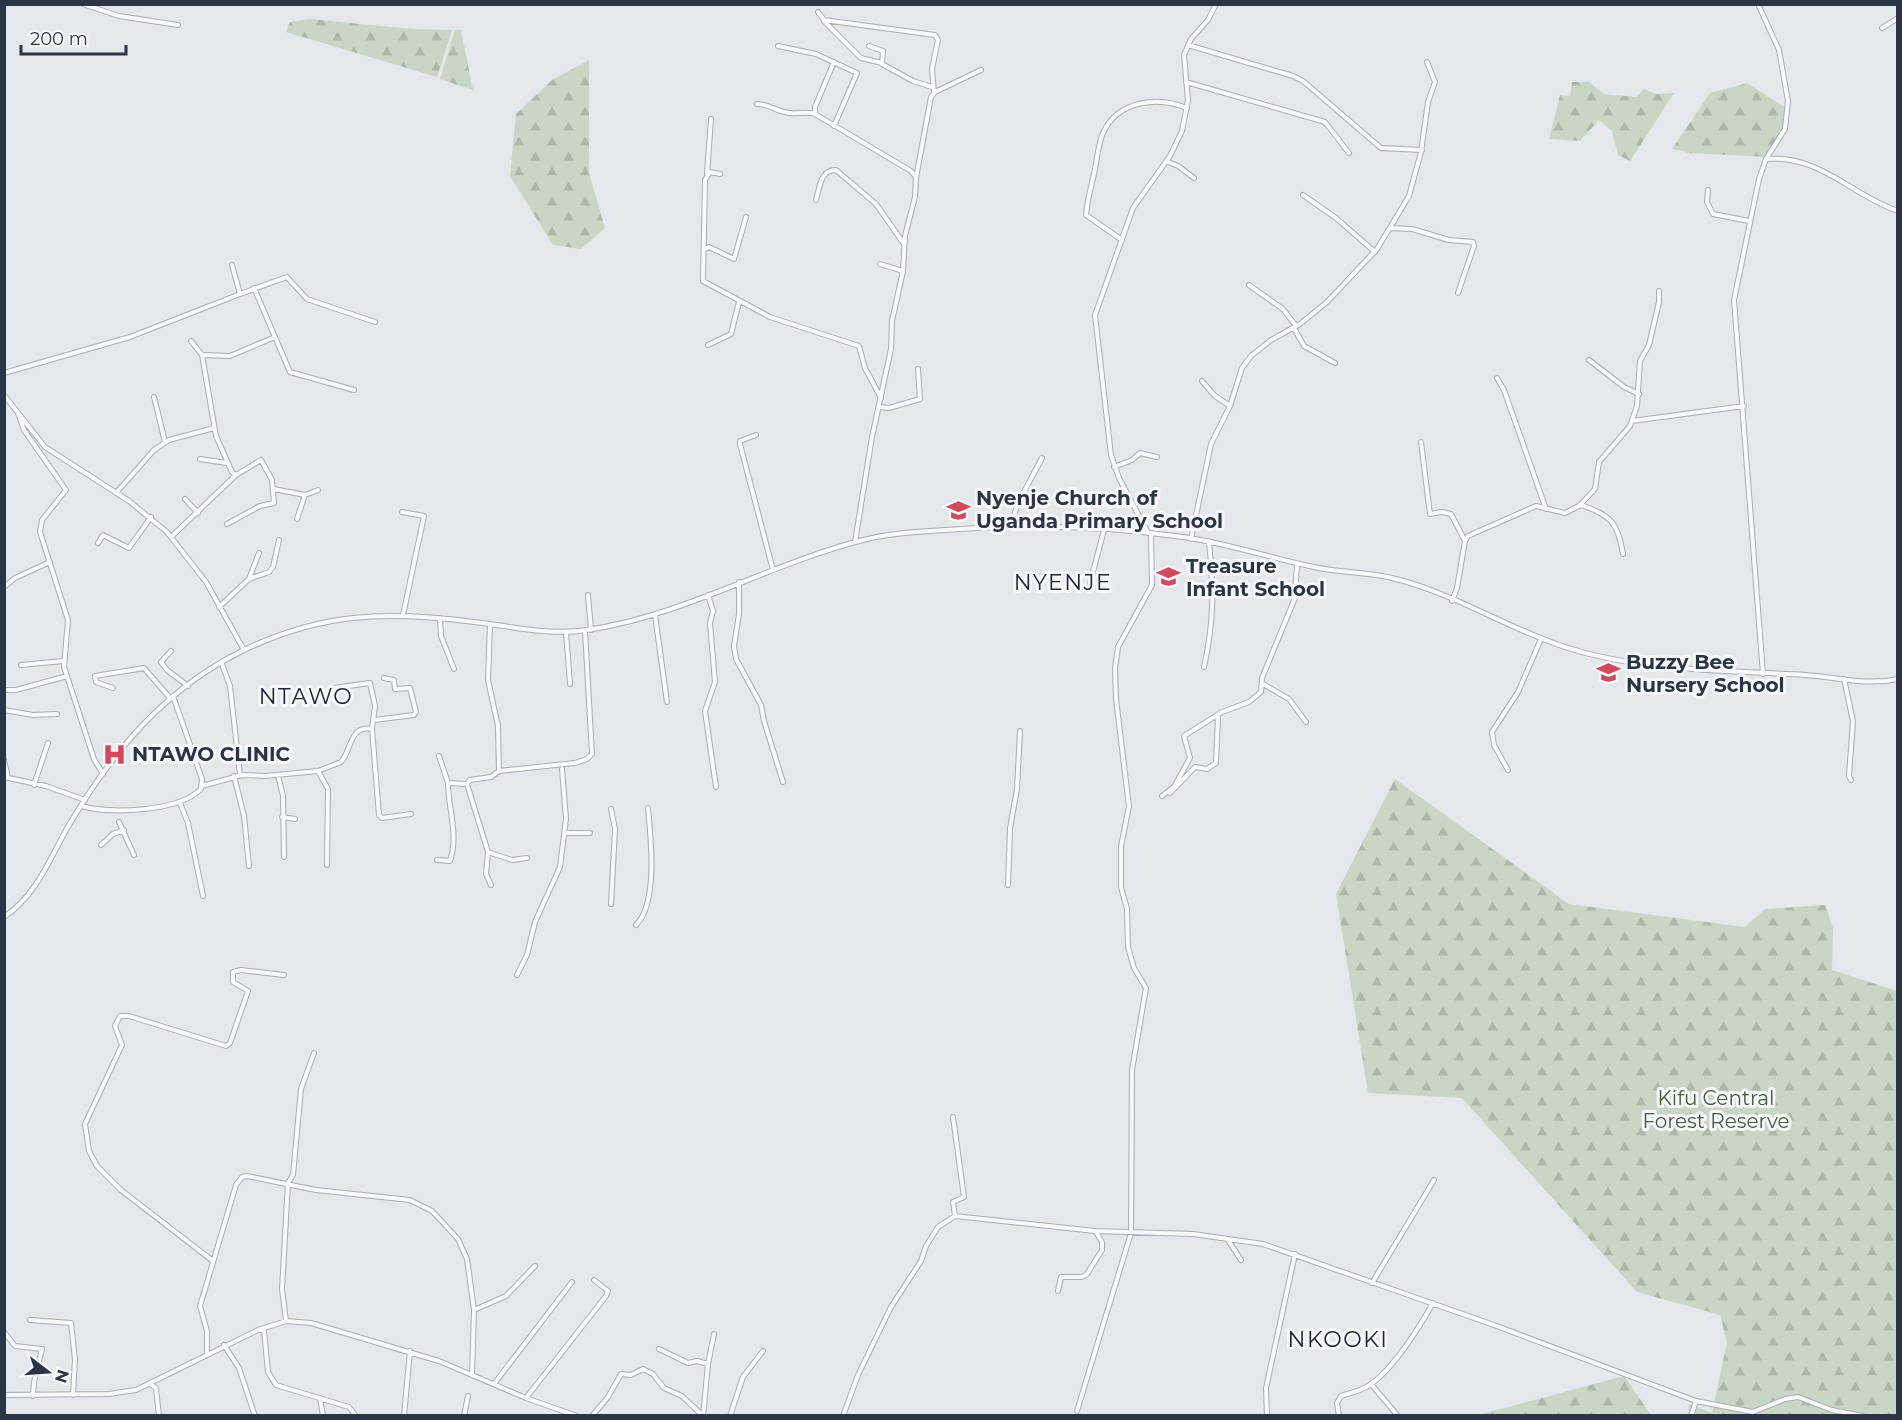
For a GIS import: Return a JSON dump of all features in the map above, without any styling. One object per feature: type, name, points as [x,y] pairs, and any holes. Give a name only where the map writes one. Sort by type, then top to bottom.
[{"type":"street","points":[[83,4],[119,16],[178,25]]},
{"type":"street","points":[[1077,1411],[1131,1233],[1132,1070],[1146,988],[1134,969],[1128,947],[1127,909],[1121,887],[1121,846],[1129,810],[1116,699],[1115,668],[1118,647],[1135,613],[1152,588],[1154,574],[1149,534],[1114,467],[1105,417],[1095,319],[1133,208],[1166,161],[1182,131],[1187,108],[1184,55],[1188,45],[1211,15],[1216,4]]},
{"type":"street","points":[[1758,4],[1779,50],[1788,101],[1785,129],[1766,159],[1749,221],[1734,300],[1763,674]]},
{"type":"street","points":[[818,12],[861,58],[882,63],[912,81],[932,87]]},
{"type":"street","points":[[1882,28],[1898,18]]},
{"type":"street","points":[[824,20],[935,35],[938,40],[932,69],[934,93],[904,245],[903,271],[892,321],[891,349],[863,486],[855,542]]},
{"type":"street","points":[[1188,45],[1303,81],[1381,148],[1422,150]]},
{"type":"street","points":[[778,46],[816,54],[854,71],[857,76],[834,126]]},
{"type":"street","points":[[869,46],[883,51],[882,63]]},
{"type":"street","points":[[815,114],[815,107],[834,62]]},
{"type":"street","points":[[1191,539],[1211,444],[1230,406],[1248,360],[1271,340],[1295,327],[1337,292],[1375,252],[1409,196],[1422,150],[1426,110],[1435,82],[1426,62]]},
{"type":"street","points":[[934,93],[981,70]]},
{"type":"street","points":[[1186,82],[1325,122],[1349,153]]},
{"type":"street","points":[[1122,240],[1086,215],[1103,132],[1122,112],[1144,102],[1168,101],[1187,108]]},
{"type":"street","points":[[757,104],[767,104],[773,109],[792,114],[806,111],[815,114],[911,171],[916,178]]},
{"type":"street","points":[[711,119],[703,281],[739,302],[800,328],[859,346],[865,368],[882,399]]},
{"type":"street","points":[[1766,159],[1792,159],[1819,167],[1870,200],[1898,211]]},
{"type":"street","points":[[1166,161],[1178,166],[1194,178]]},
{"type":"street","points":[[816,200],[822,176],[830,170],[836,170],[876,204],[904,245]]},
{"type":"street","points":[[707,174],[720,174]]},
{"type":"street","points":[[1708,190],[1707,202],[1713,214],[1749,221]]},
{"type":"street","points":[[1303,195],[1336,218],[1375,252]]},
{"type":"street","points":[[705,249],[709,247],[734,260],[746,217]]},
{"type":"street","points":[[1389,228],[1418,230],[1449,240],[1473,242],[1474,246],[1458,293]]},
{"type":"street","points":[[880,264],[903,271]]},
{"type":"street","points":[[232,265],[240,294]]},
{"type":"street","points":[[4,373],[130,337],[286,277],[306,299],[375,321]]},
{"type":"street","points":[[1249,285],[1283,309],[1304,346],[1335,363]]},
{"type":"street","points":[[254,288],[290,372],[354,390]]},
{"type":"street","points":[[1465,541],[1479,530],[1536,506],[1565,513],[1581,505],[1596,486],[1596,468],[1601,458],[1632,421],[1639,394],[1637,379],[1640,361],[1649,345],[1659,302],[1659,291]]},
{"type":"street","points":[[708,345],[731,334],[739,302]]},
{"type":"street","points":[[202,355],[230,356],[275,337]]},
{"type":"street","points":[[191,341],[202,355],[214,428],[227,463],[236,475]]},
{"type":"street","points":[[1589,360],[1624,387],[1639,394]]},
{"type":"street","points":[[880,407],[889,408],[920,399],[918,369]]},
{"type":"street","points":[[1497,378],[1504,390],[1546,509]]},
{"type":"street","points":[[1202,381],[1215,396],[1230,406]]},
{"type":"street","points":[[4,395],[45,447],[151,517],[188,555],[244,650]]},
{"type":"street","points":[[154,397],[165,443]]},
{"type":"street","points":[[1632,421],[1744,406]]},
{"type":"street","points":[[18,413],[24,430],[66,490],[40,525],[40,532],[68,620],[63,661],[94,759],[103,774]]},
{"type":"street","points":[[116,493],[147,455],[165,443],[214,428]]},
{"type":"street","points":[[756,435],[740,441],[740,444],[773,570]]},
{"type":"street","points":[[1421,442],[1430,514],[1442,512],[1451,514],[1465,541],[1458,588],[1452,600]]},
{"type":"street","points":[[1114,467],[1130,462],[1140,453],[1157,457]]},
{"type":"street","points":[[1011,528],[1017,505],[1042,458]]},
{"type":"street","points":[[200,459],[227,463]]},
{"type":"street","points":[[171,537],[236,475],[261,460],[274,489],[274,503],[260,506],[227,524]]},
{"type":"street","points":[[274,489],[305,495],[318,490]]},
{"type":"street","points":[[297,519],[305,495]]},
{"type":"street","points":[[185,499],[198,513]]},
{"type":"street","points":[[1581,505],[1608,516],[1618,533],[1623,554]]},
{"type":"street","points":[[402,512],[424,516],[403,615]]},
{"type":"street","points":[[98,543],[103,535],[129,548],[151,517]]},
{"type":"street","points":[[4,917],[22,904],[33,890],[85,800],[151,713],[171,697],[244,650],[334,618],[403,615],[566,632],[591,630],[655,615],[739,582],[855,542],[909,531],[1011,528],[1104,530],[1191,539],[1297,564],[1393,578],[1452,600],[1542,639],[1584,653],[1639,662],[1871,683],[1898,679]]},
{"type":"street","points":[[1089,586],[1104,530]]},
{"type":"street","points":[[249,579],[264,575],[273,567],[279,540]]},
{"type":"street","points":[[1204,667],[1213,627],[1214,597],[1209,543]]},
{"type":"street","points":[[219,607],[249,579],[259,553]]},
{"type":"street","points":[[4,587],[15,578],[50,562]]},
{"type":"street","points":[[1168,793],[1190,758],[1184,736],[1218,716],[1256,698],[1261,693],[1262,678],[1295,598],[1297,564]]},
{"type":"street","points":[[739,582],[739,614],[734,646],[736,659],[761,705],[783,782]]},
{"type":"street","points":[[588,595],[591,630]]},
{"type":"street","points":[[708,595],[713,611],[710,623],[715,682],[705,711],[716,787]]},
{"type":"street","points":[[655,615],[667,702]]},
{"type":"street","points":[[440,618],[441,636],[454,669]]},
{"type":"street","points":[[490,624],[488,680],[498,726],[499,771]]},
{"type":"street","points":[[448,783],[467,784],[470,780],[491,777],[499,771],[574,763],[587,759],[592,754],[585,631]]},
{"type":"street","points":[[566,632],[570,684]]},
{"type":"street","points":[[1508,770],[1494,745],[1492,732],[1518,692],[1542,639]]},
{"type":"street","points":[[171,651],[161,662],[167,670],[188,686]]},
{"type":"street","points":[[21,665],[63,661]]},
{"type":"street","points":[[222,664],[231,693],[240,775]]},
{"type":"street","points":[[113,688],[96,682],[95,676],[115,675],[144,668],[171,697],[202,786]]},
{"type":"street","points":[[4,690],[16,690],[67,676]]},
{"type":"street","points":[[374,720],[414,715],[416,712],[410,688],[395,689],[394,680],[384,678]]},
{"type":"street","points":[[1844,679],[1853,721],[1849,776],[1851,780]]},
{"type":"street","points":[[334,688],[369,682],[374,697],[372,729],[379,815],[382,818],[411,814]]},
{"type":"street","points":[[1263,684],[1289,699],[1306,722]]},
{"type":"street","points":[[4,710],[33,715],[57,714]]},
{"type":"street","points":[[1162,796],[1176,790],[1195,768],[1207,769],[1215,765],[1218,753],[1218,716]]},
{"type":"street","points":[[81,806],[105,810],[150,808],[180,803],[193,796],[202,786],[234,776],[318,771],[340,762],[355,733],[360,729],[372,729]]},
{"type":"street","points":[[1008,885],[1010,828],[1017,789],[1020,731]]},
{"type":"street","points":[[34,785],[48,743]]},
{"type":"street","points":[[437,860],[450,861],[454,832],[448,783],[439,756]]},
{"type":"street","points":[[4,760],[6,778],[46,786],[85,800]]},
{"type":"street","points":[[517,975],[527,955],[535,922],[561,867],[565,832],[562,769]]},
{"type":"street","points":[[318,771],[328,789],[327,865]]},
{"type":"street","points":[[278,775],[283,796],[284,857]]},
{"type":"street","points":[[234,776],[244,816],[249,866]]},
{"type":"street","points":[[467,784],[488,852],[486,874],[491,885]]},
{"type":"street","points":[[180,803],[188,823],[203,896]]},
{"type":"street","points":[[636,925],[645,917],[649,893],[651,842],[648,808]]},
{"type":"street","points":[[611,809],[615,828],[611,904]]},
{"type":"street","points":[[282,817],[295,819]]},
{"type":"street","points":[[119,822],[134,855]]},
{"type":"street","points":[[101,845],[113,834],[124,830]]},
{"type":"street","points":[[565,832],[591,833]]},
{"type":"street","points":[[488,852],[505,859],[527,858]]},
{"type":"street","points":[[213,1261],[121,1190],[97,1166],[89,1151],[85,1124],[122,1045],[115,1026],[120,1017],[129,1016],[226,1046],[230,1043],[248,991],[233,982],[233,972],[241,970],[284,975]]},
{"type":"street","points":[[286,1321],[282,1289],[288,1183],[293,1178],[302,1089],[314,1053]]},
{"type":"street","points":[[953,1117],[964,1197],[953,1202],[955,1216]]},
{"type":"street","points":[[207,1353],[207,1331],[200,1306],[236,1185],[242,1177],[288,1183],[315,1190],[410,1200],[432,1211],[463,1247],[470,1270],[474,1310],[472,1375]]},
{"type":"street","points":[[1372,1283],[1434,1180]]},
{"type":"street","points":[[843,1416],[858,1375],[891,1308],[921,1262],[926,1246],[938,1227],[955,1216],[1095,1231],[1193,1234],[1263,1244],[1433,1303],[1696,1401],[1746,1413],[1760,1411],[1785,1399],[1798,1397],[1832,1410],[1863,1416]]},
{"type":"street","points":[[1058,1291],[1061,1277],[1082,1277],[1087,1274],[1098,1257],[1102,1250],[1102,1242],[1095,1231]]},
{"type":"street","points":[[1228,1240],[1241,1260]]},
{"type":"street","points":[[1267,1416],[1266,1388],[1272,1369],[1277,1328],[1295,1254]]},
{"type":"street","points":[[474,1310],[506,1296],[535,1266]]},
{"type":"street","points":[[526,1398],[606,1296],[608,1291],[594,1280]]},
{"type":"street","points":[[494,1384],[572,1282]]},
{"type":"street","points":[[1339,1416],[1338,1403],[1341,1396],[1371,1384],[1408,1342],[1433,1303]]},
{"type":"street","points":[[30,1320],[71,1323],[75,1359],[73,1395]]},
{"type":"street","points":[[4,1395],[109,1394],[136,1390],[224,1345],[286,1321],[305,1322],[410,1351],[577,1416]]},
{"type":"street","points":[[258,1330],[264,1330],[267,1367],[272,1381],[293,1392],[349,1407],[356,1416]]},
{"type":"street","points":[[4,1332],[15,1346],[42,1349],[33,1396]]},
{"type":"street","points":[[703,1416],[708,1364],[714,1334]]},
{"type":"street","points":[[224,1345],[239,1368],[255,1416]]},
{"type":"street","points":[[659,1349],[688,1363],[697,1361],[708,1364]]},
{"type":"street","points":[[404,1416],[410,1351]]},
{"type":"street","points":[[730,1416],[743,1377],[763,1351]]},
{"type":"street","points":[[592,1416],[608,1397],[621,1374],[631,1375],[643,1369],[653,1374],[664,1388],[682,1396],[703,1416]]},
{"type":"street","points":[[150,1384],[156,1388],[159,1416]]},
{"type":"street","points":[[1371,1384],[1398,1416]]},
{"type":"street","points":[[464,1416],[468,1396]]},
{"type":"street","points":[[320,1398],[323,1416]]},
{"type":"street","points":[[1691,1416],[1696,1401]]},
{"type":"green space","points":[[309,19],[413,29],[452,30],[437,77],[286,32],[290,22]]},
{"type":"green space","points":[[455,30],[461,30],[473,90],[440,79]]},
{"type":"green space","points":[[589,60],[589,173],[605,228],[581,249],[553,245],[510,176],[516,114],[552,80]]},
{"type":"green space","points":[[1572,82],[1589,82],[1604,94],[1636,97],[1644,89],[1657,94],[1674,93],[1630,161],[1618,155],[1612,131],[1599,120],[1580,141],[1549,139],[1560,95],[1570,96]]},
{"type":"green space","points":[[1747,83],[1789,110],[1783,128],[1766,157],[1689,153],[1672,149],[1710,93]]},
{"type":"green space","name":"Kifu Central Forest Reserve","points":[[1395,779],[1569,904],[1745,927],[1765,909],[1825,905],[1833,928],[1832,970],[1897,991],[1897,1415],[1688,1415],[1689,1404],[1712,1413],[1727,1342],[1720,1315],[1637,1292],[1462,1098],[1368,1093],[1336,894]]},
{"type":"green space","points":[[1624,1376],[1651,1415],[1474,1416]]},
{"type":"place","name":"Nyenje Church of Uganda Primary School","points":[[958,510]]},
{"type":"place","name":"Treasure Infant School","points":[[1168,577]]},
{"type":"place","name":"Buzzy Bee Nursery School","points":[[1608,673]]},
{"type":"place","name":"NTAWO CLINIC","points":[[114,754]]},
{"type":"district","name":"NYENJE","points":[[1063,582]]},
{"type":"district","name":"NTAWO","points":[[306,696]]},
{"type":"district","name":"NKOOKI","points":[[1338,1339]]}]
